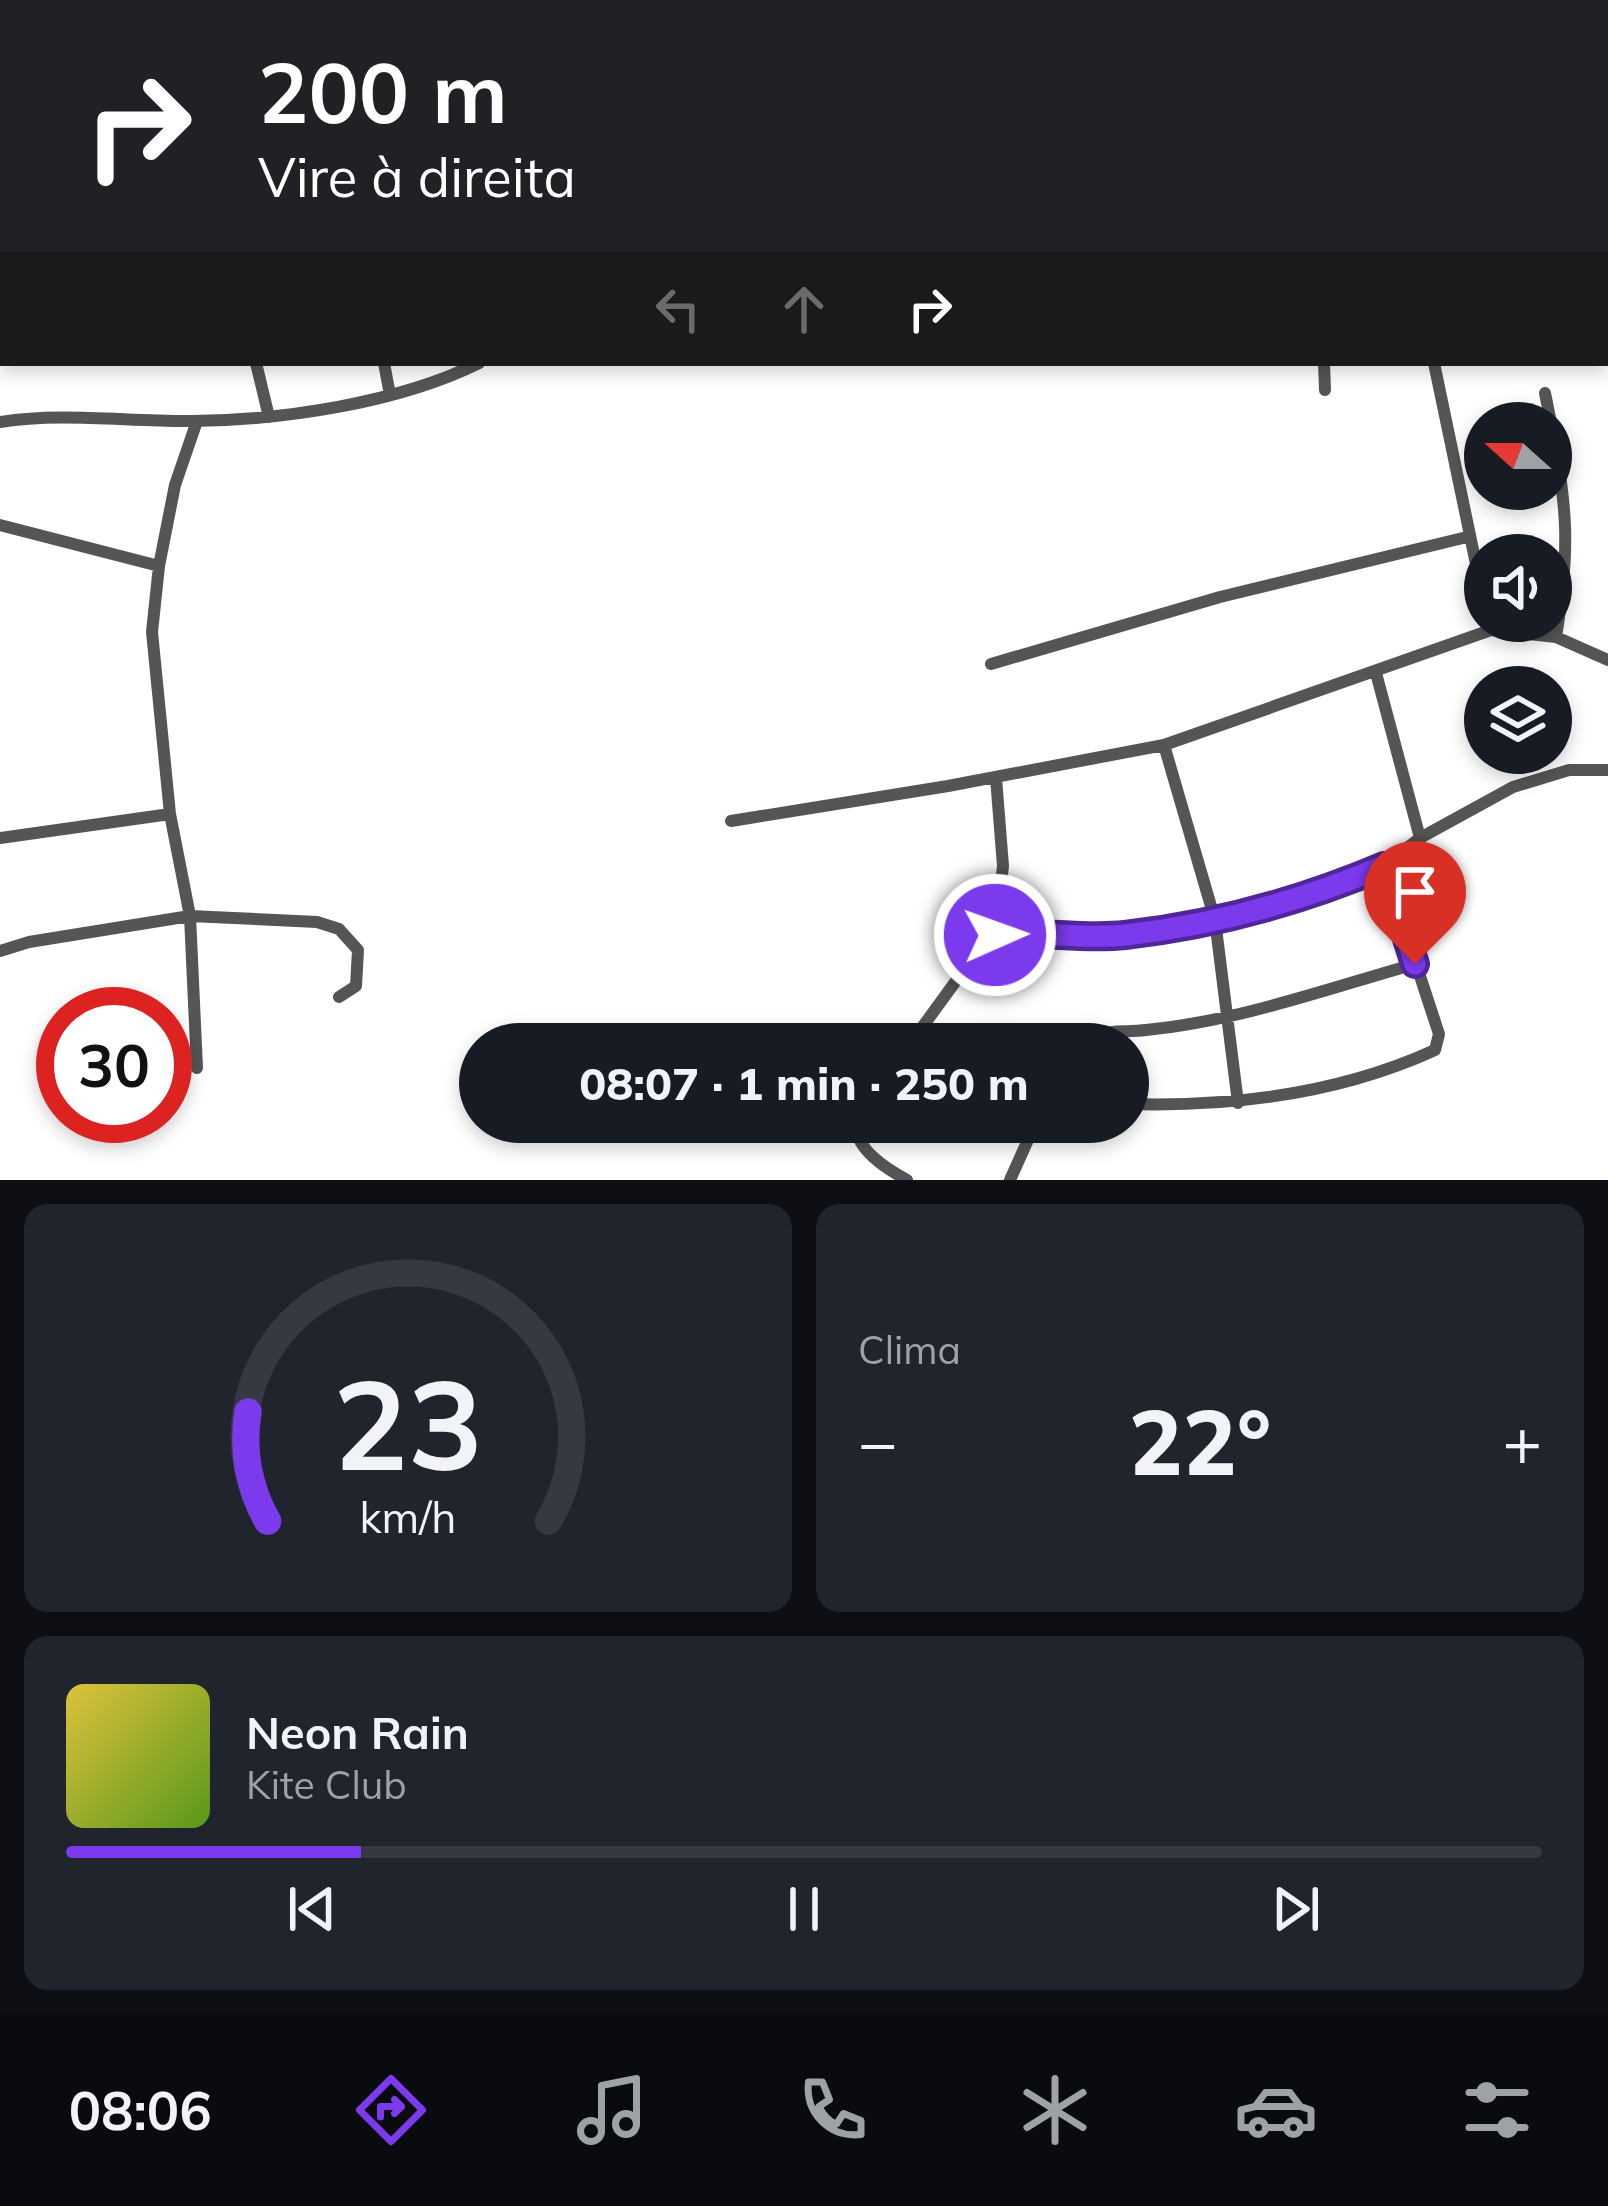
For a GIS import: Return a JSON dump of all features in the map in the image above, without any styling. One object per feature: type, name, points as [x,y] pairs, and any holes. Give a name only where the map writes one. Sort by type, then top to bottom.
[{"type":"street","points":[[257,366],[269,417]]},
{"type":"street","points":[[384,366],[389,395]]},
{"type":"street","points":[[0,422],[269,417],[389,395],[473,366]]},
{"type":"street","points":[[1324,366],[1325,390]]},
{"type":"street","points":[[1435,366],[1467,534]]},
{"type":"street","points":[[1545,394],[1547,402]]},
{"type":"street","points":[[196,1068],[190,916],[170,814],[152,632],[158,566],[182,461],[197,421]]},
{"type":"street","points":[[0,525],[158,566]]},
{"type":"street","points":[[992,664],[1220,597],[1464,537]]},
{"type":"street","points":[[730,821],[997,778],[1164,745],[1376,673],[1464,637]]},
{"type":"street","points":[[1567,642],[1608,660]]},
{"type":"street","points":[[1376,673],[1420,838]]},
{"type":"street","points":[[1164,745],[1215,920],[1238,1103]]},
{"type":"street","points":[[995,935],[1122,935],[1215,920],[1332,888],[1384,866],[1420,838],[1513,787],[1569,770],[1608,770]]},
{"type":"street","points":[[925,1023],[995,935],[1004,866],[997,778]]},
{"type":"street","points":[[0,838],[170,814]]},
{"type":"street","points":[[1149,1104],[1238,1103],[1340,1085],[1435,1050],[1439,1034],[1384,866]]},
{"type":"street","points":[[0,951],[190,916],[317,922],[339,929],[358,950],[356,986],[339,998]]},
{"type":"street","points":[[1149,1030],[1227,1016],[1415,964]]},
{"type":"street","points":[[864,1143],[869,1154],[907,1180]]},
{"type":"street","points":[[1010,1180],[1027,1143]]},
{"type":"route","points":[[995,935],[1122,935],[1215,920],[1332,888],[1384,866],[1415,964]]}]
